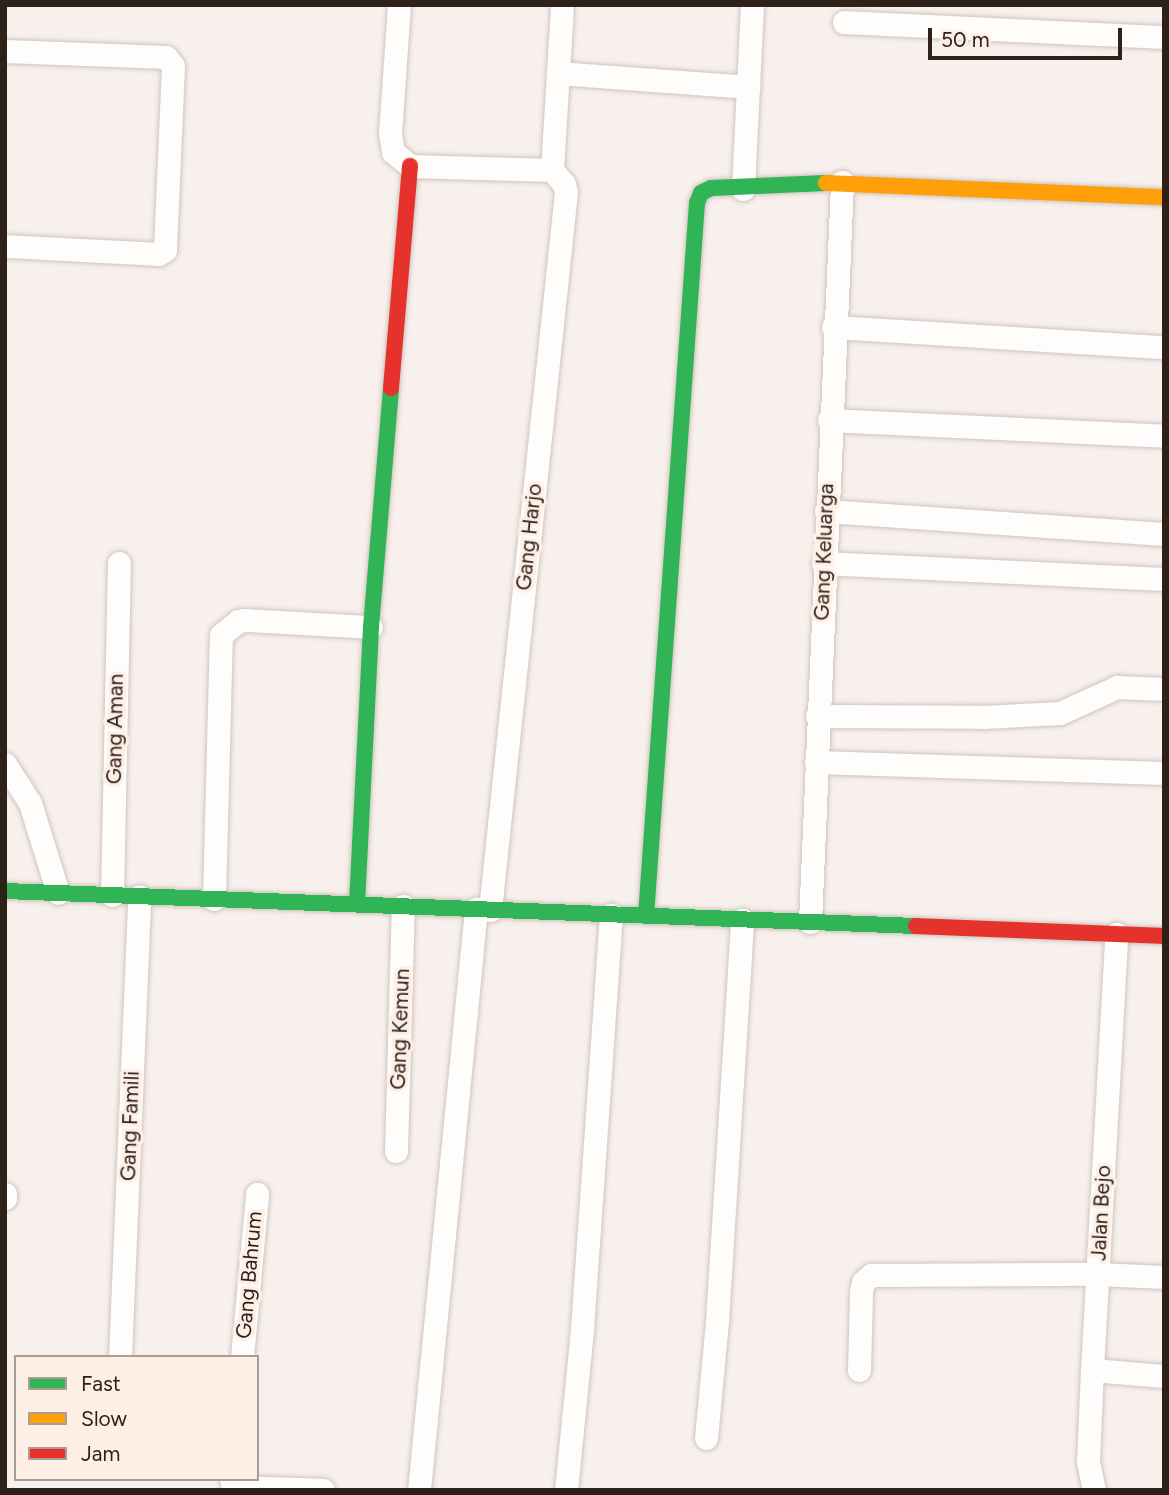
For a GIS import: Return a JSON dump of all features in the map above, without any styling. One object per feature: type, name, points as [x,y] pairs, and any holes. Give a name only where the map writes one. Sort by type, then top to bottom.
[{"type":"street","points":[[399,5],[391,144],[393,152],[410,166],[552,170],[562,5]]},
{"type":"street","points":[[743,189],[752,5]]},
{"type":"street","points":[[844,22],[1164,37]]},
{"type":"street","points":[[5,51],[166,57],[173,66],[165,250],[158,254],[5,246]]},
{"type":"street","points":[[558,73],[748,87]]},
{"type":"street","points":[[356,904],[371,627],[410,166]]},
{"type":"street","name":"Gang Harjo","points":[[419,1490],[566,192],[564,184],[552,170]]},
{"type":"street","points":[[646,916],[697,203],[701,193],[711,188],[743,189],[842,182],[1164,197]]},
{"type":"street","name":"Gang Keluarga","points":[[810,922],[833,327],[842,182]]},
{"type":"street","points":[[833,327],[1164,347]]},
{"type":"street","points":[[829,420],[1164,436]]},
{"type":"street","points":[[826,511],[1164,534]]},
{"type":"street","name":"Gang Aman","points":[[112,895],[119,563]]},
{"type":"street","points":[[823,563],[1164,579]]},
{"type":"street","points":[[214,899],[221,635],[238,621],[246,620],[371,627]]},
{"type":"street","points":[[817,716],[983,717],[1060,713],[1117,687],[1164,689]]},
{"type":"street","points":[[816,762],[1164,773]]},
{"type":"street","points":[[5,764],[30,803],[58,893]]},
{"type":"street","points":[[5,891],[1164,936]]},
{"type":"street","name":"Gang Famili","points":[[120,1355],[139,896]]},
{"type":"street","name":"Gang Kemun","points":[[396,1151],[403,906]]},
{"type":"street","points":[[566,1490],[582,1329],[611,915]]},
{"type":"street","points":[[706,1438],[717,1321],[742,920]]},
{"type":"street","name":"Jalan Bejo","points":[[1094,1490],[1088,1461],[1116,934]]},
{"type":"street","name":"Gang Bahrum","points":[[242,1355],[257,1194]]},
{"type":"street","points":[[859,1370],[861,1292],[863,1282],[872,1275],[1098,1274],[1164,1277]]},
{"type":"street","points":[[1092,1370],[1164,1376]]},
{"type":"street","points":[[232,1481],[233,1487],[323,1490]]},
{"type":"traffic: fast","points":[[646,916],[697,203],[701,193],[711,188],[826,183]]},
{"type":"traffic: fast","points":[[357,904],[371,627],[391,388]]},
{"type":"traffic: fast","points":[[5,891],[916,926]]},
{"type":"traffic: slow","points":[[826,183],[1164,197]]},
{"type":"traffic: jam","points":[[391,388],[410,166]]},
{"type":"traffic: jam","points":[[916,926],[1164,936]]}]
